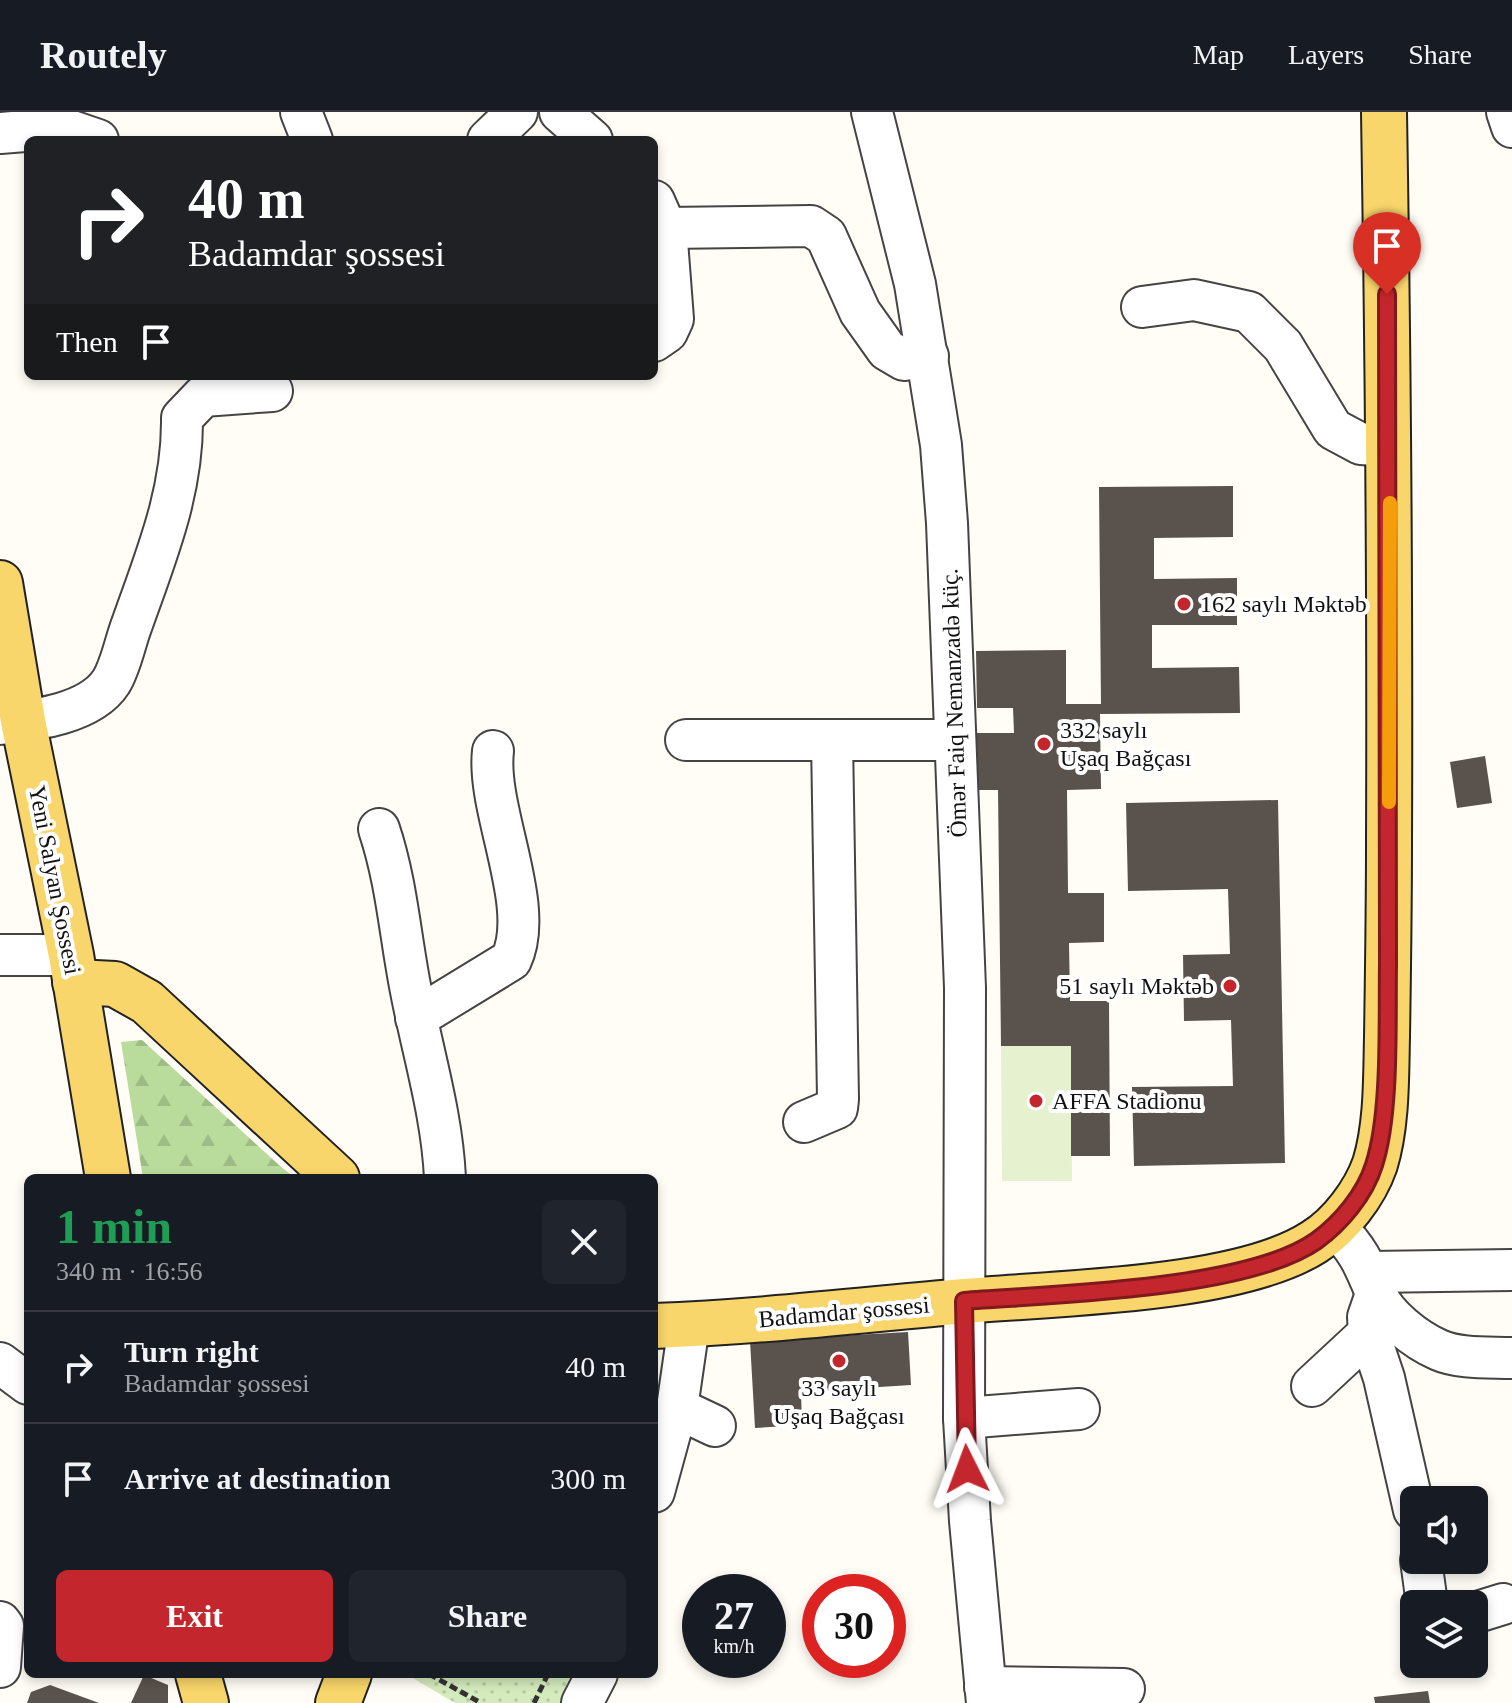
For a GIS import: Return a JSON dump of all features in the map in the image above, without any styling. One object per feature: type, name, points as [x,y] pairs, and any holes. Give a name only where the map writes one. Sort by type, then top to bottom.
[{"type":"main road","name":"Badamdar şossesi","points":[[672,1325],[1085,1292],[1230,1273],[1280,1259],[1314,1242],[1335,1226],[1362,1192],[1374,1164],[1386,1072],[1390,446],[1384,112]]},
{"type":"main road","name":"Yeni Salyan Şossesi","points":[[0,583],[12,722],[73,968],[107,1174]]},
{"type":"main road","points":[[73,968],[115,984],[147,1002],[333,1174]]},
{"type":"main road","points":[[184,1678],[185,1703]]},
{"type":"main road","points":[[199,1678],[206,1703]]},
{"type":"main road","points":[[338,1703],[347,1678]]},
{"type":"street","points":[[301,112],[310,136]]},
{"type":"street","points":[[492,136],[517,112]]},
{"type":"street","points":[[560,112],[587,136]]},
{"type":"street","name":"Ömər Faiq Nemanzadə küç.","points":[[872,112],[915,284],[928,356],[947,523],[965,988],[964,1418],[986,1695]]},
{"type":"street","points":[[1507,112],[1512,127]]},
{"type":"street","points":[[0,133],[63,128],[86,136]]},
{"type":"street","points":[[658,338],[667,332],[673,319],[660,214],[811,226],[826,236],[860,312],[887,350],[904,360],[928,356]]},
{"type":"street","points":[[1142,307],[1194,300],[1249,312],[1283,346],[1333,429],[1361,444],[1390,446]]},
{"type":"street","points":[[12,722],[85,705],[111,682],[173,509],[182,445],[182,418],[203,396],[272,391]]},
{"type":"street","points":[[686,740],[954,740]]},
{"type":"street","points":[[804,1122],[837,1108],[838,1099],[832,740]]},
{"type":"street","points":[[416,1018],[511,960],[517,948],[519,930],[509,860],[491,769],[493,751]]},
{"type":"street","points":[[379,829],[397,892],[416,1018],[443,1135],[445,1174]]},
{"type":"street","points":[[0,955],[73,968]]},
{"type":"street","points":[[1335,1226],[1353,1244],[1397,1321],[1439,1351],[1512,1358]]},
{"type":"street","points":[[1373,1283],[1512,1270]]},
{"type":"street","points":[[1373,1283],[1369,1333],[1384,1378],[1409,1486]]},
{"type":"street","points":[[658,1477],[677,1408],[672,1325]]},
{"type":"street","points":[[1312,1386],[1369,1333]]},
{"type":"street","points":[[0,1363],[24,1381]]},
{"type":"street","points":[[677,1408],[715,1426]]},
{"type":"street","points":[[964,1418],[1079,1409]]},
{"type":"street","points":[[0,1622],[3,1626],[0,1667]]},
{"type":"street","points":[[582,1703],[595,1678]]},
{"type":"street","points":[[986,1695],[1124,1689]]},
{"type":"path","points":[[436,1678],[481,1703]]},
{"type":"path","points":[[534,1703],[546,1678]]},
{"type":"green space","points":[[142,1040],[290,1174],[142,1174],[121,1042]]},
{"type":"green space","name":"AFFA Stadionu","points":[[1001,1046],[1071,1046],[1072,1181],[1002,1181]]},
{"type":"green space","points":[[413,1678],[583,1678],[571,1703],[455,1703]]},
{"type":"building","points":[[1233,486],[1233,537],[1154,538],[1154,579],[1237,578],[1237,625],[1152,625],[1152,668],[1239,667],[1240,713],[1100,714],[1101,789],[1067,790],[1068,893],[1104,893],[1104,942],[1069,943],[1070,1001],[1109,1001],[1110,1156],[1071,1156],[1071,1046],[1001,1046],[998,790],[977,790],[977,733],[1014,733],[1013,708],[977,708],[976,651],[1066,650],[1066,704],[1101,704],[1099,487]]},
{"type":"building","points":[[1485,756],[1492,803],[1457,808],[1450,762]]},
{"type":"building","points":[[1278,800],[1285,1163],[1134,1166],[1132,1087],[1233,1086],[1231,1020],[1184,1021],[1183,955],[1230,954],[1228,889],[1128,891],[1126,803]]},
{"type":"building","points":[[908,1332],[911,1385],[801,1392],[802,1425],[755,1428],[750,1341]]},
{"type":"building","points":[[143,1678],[168,1685],[168,1703],[131,1703]]},
{"type":"building","points":[[50,1685],[99,1703],[27,1703],[31,1692]]},
{"type":"building","points":[[1428,1691],[1430,1703],[1375,1703],[1374,1697]]},
{"type":"slow traffic","points":[[1389,802],[1390,503]]},
{"type":"place","name":"162 saylı Məktəb","points":[[1184,604]]},
{"type":"place","name":"332 saylı Uşaq Bağçası","points":[[1044,744]]},
{"type":"place","name":"51 saylı Məktəb","points":[[1230,986]]},
{"type":"place","name":"AFFA Stadionu","points":[[1036,1101]]},
{"type":"place","name":"33 saylı Uşaq Bağçası","points":[[839,1361]]},
{"type":"route","points":[[967,1469],[964,1301],[1085,1292],[1184,1280],[1230,1273],[1280,1259],[1314,1242],[1335,1226],[1362,1192],[1374,1164],[1386,1072],[1388,964],[1390,446],[1387,294]]}]
